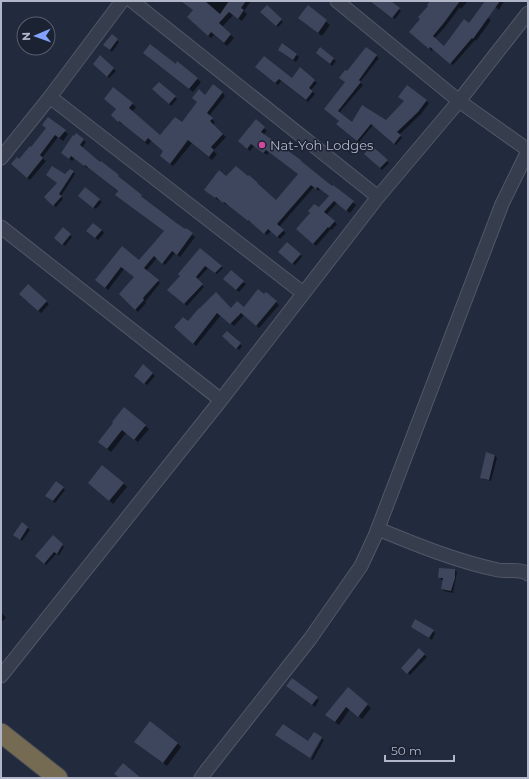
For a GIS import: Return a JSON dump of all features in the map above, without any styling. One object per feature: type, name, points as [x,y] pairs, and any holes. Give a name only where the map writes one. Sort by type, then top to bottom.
[{"type":"highway","points":[[1,733],[58,778]]},
{"type":"street","points":[[1,158],[50,97],[122,1]]},
{"type":"street","points":[[132,1],[378,197]]},
{"type":"street","points":[[201,778],[310,639],[361,566],[378,529],[502,204],[528,151],[459,101],[337,1]]},
{"type":"street","points":[[1,676],[221,400],[378,197],[459,101],[528,13]]},
{"type":"street","points":[[50,97],[303,293]]},
{"type":"street","points":[[1,227],[221,400]]},
{"type":"street","points":[[378,529],[461,561],[499,570],[521,570],[528,574]]},
{"type":"building","points":[[181,1],[205,1],[220,14],[229,1],[246,1],[241,8],[244,10],[238,19],[229,12],[219,23],[231,34],[224,43],[211,32],[208,36],[187,17],[193,10]]},
{"type":"building","points":[[370,1],[391,1],[400,8],[392,18]]},
{"type":"building","points":[[430,1],[460,1],[433,36],[444,46],[464,19],[469,23],[485,1],[500,1],[473,39],[472,38],[450,64],[409,32],[420,19],[418,17],[428,6],[427,5]]},
{"type":"building","points":[[267,5],[282,19],[276,26],[260,12]]},
{"type":"building","points":[[308,5],[327,20],[318,33],[298,18]]},
{"type":"building","points":[[112,34],[118,39],[110,50],[103,45]]},
{"type":"building","points":[[282,43],[297,54],[293,60],[278,50]]},
{"type":"building","points":[[150,44],[176,64],[177,61],[198,78],[189,89],[143,53]]},
{"type":"building","points":[[320,47],[334,58],[330,64],[316,53]]},
{"type":"building","points":[[366,47],[377,55],[359,80],[361,82],[338,111],[352,122],[362,105],[386,120],[404,101],[398,97],[407,85],[427,100],[418,112],[397,132],[401,135],[394,144],[371,124],[357,141],[336,124],[339,121],[324,109],[345,82],[339,78],[345,70],[347,71]]},
{"type":"building","points":[[100,55],[114,68],[107,77],[93,64]]},
{"type":"building","points":[[264,56],[292,78],[300,67],[315,80],[309,88],[313,91],[306,100],[279,79],[275,83],[255,67]]},
{"type":"building","points":[[159,82],[176,96],[169,104],[152,89]]},
{"type":"building","points":[[213,84],[223,92],[207,113],[213,118],[210,121],[223,134],[211,147],[214,150],[209,157],[188,140],[170,164],[160,156],[163,151],[148,138],[145,142],[119,121],[118,122],[111,115],[116,109],[104,99],[113,87],[133,103],[129,108],[160,135],[175,117],[182,122],[197,102],[192,98],[199,89],[205,95]]},
{"type":"building","points":[[48,117],[66,130],[59,138],[55,135],[40,155],[43,158],[27,178],[11,164],[17,157],[19,159],[30,146],[31,147],[46,128],[42,125]]},
{"type":"building","points":[[256,119],[265,127],[261,132],[301,160],[332,186],[333,185],[354,201],[346,211],[334,201],[324,212],[335,221],[313,244],[296,229],[310,213],[308,211],[314,204],[319,207],[329,196],[317,187],[316,189],[311,185],[277,224],[284,230],[277,237],[268,229],[264,234],[224,202],[223,203],[204,190],[219,170],[226,176],[236,166],[248,176],[249,175],[276,200],[298,174],[266,150],[263,153],[251,144],[247,149],[238,141]]},
{"type":"building","points":[[76,133],[84,139],[80,145],[100,162],[101,161],[119,175],[118,176],[142,195],[141,196],[175,222],[193,233],[177,255],[172,251],[162,264],[154,256],[144,268],[159,280],[143,298],[144,300],[135,310],[119,294],[134,277],[121,267],[105,288],[95,280],[122,246],[139,260],[164,231],[115,195],[118,191],[85,165],[84,166],[71,156],[69,159],[61,153]]},
{"type":"building","points":[[372,146],[388,160],[380,168],[364,154]]},
{"type":"building","points":[[52,166],[65,174],[70,169],[74,171],[59,194],[62,196],[53,206],[44,197],[57,183],[46,175]]},
{"type":"building","points":[[85,187],[100,199],[93,208],[78,196]]},
{"type":"building","points":[[93,223],[102,230],[95,238],[86,231]]},
{"type":"building","points":[[63,227],[71,234],[62,245],[54,238]]},
{"type":"building","points":[[287,242],[301,254],[292,264],[278,252]]},
{"type":"building","points":[[200,248],[222,266],[215,273],[205,266],[196,277],[203,284],[184,304],[167,290],[180,276],[178,274]]},
{"type":"building","points":[[231,270],[244,281],[236,290],[223,279]]},
{"type":"building","points":[[28,284],[47,301],[38,311],[19,294]]},
{"type":"building","points":[[258,289],[264,294],[266,292],[277,301],[256,326],[241,313],[230,324],[217,313],[193,344],[174,327],[183,317],[188,321],[216,292],[231,308],[237,301],[244,307]]},
{"type":"building","points":[[227,331],[241,343],[236,349],[222,336]]},
{"type":"building","points":[[143,364],[153,373],[144,384],[134,376]]},
{"type":"building","points":[[124,407],[146,425],[134,440],[122,430],[107,449],[98,442]]},
{"type":"building","points":[[486,452],[495,455],[489,480],[480,478]]},
{"type":"building","points":[[102,465],[124,483],[109,501],[88,483]]},
{"type":"building","points":[[56,481],[64,487],[53,501],[45,496]]},
{"type":"building","points":[[22,522],[28,527],[20,540],[13,535]]},
{"type":"building","points":[[53,535],[63,544],[57,554],[54,552],[44,564],[35,556]]},
{"type":"building","points":[[439,568],[455,569],[455,578],[451,591],[441,589],[443,578],[438,578]]},
{"type":"building","points":[[415,619],[434,630],[429,638],[411,627]]},
{"type":"building","points":[[419,648],[425,654],[407,674],[401,668]]},
{"type":"building","points":[[292,678],[318,697],[312,705],[286,686]]},
{"type":"building","points":[[348,687],[368,704],[358,717],[346,707],[335,722],[325,715]]},
{"type":"building","points":[[150,721],[178,743],[163,763],[134,742]]},
{"type":"building","points":[[283,724],[308,741],[314,732],[322,737],[310,758],[275,735]]},
{"type":"building","points":[[123,763],[141,778],[120,778],[114,774]]},
{"type":"place","name":"Nat-Yoh Lodges","points":[[262,145]]}]
